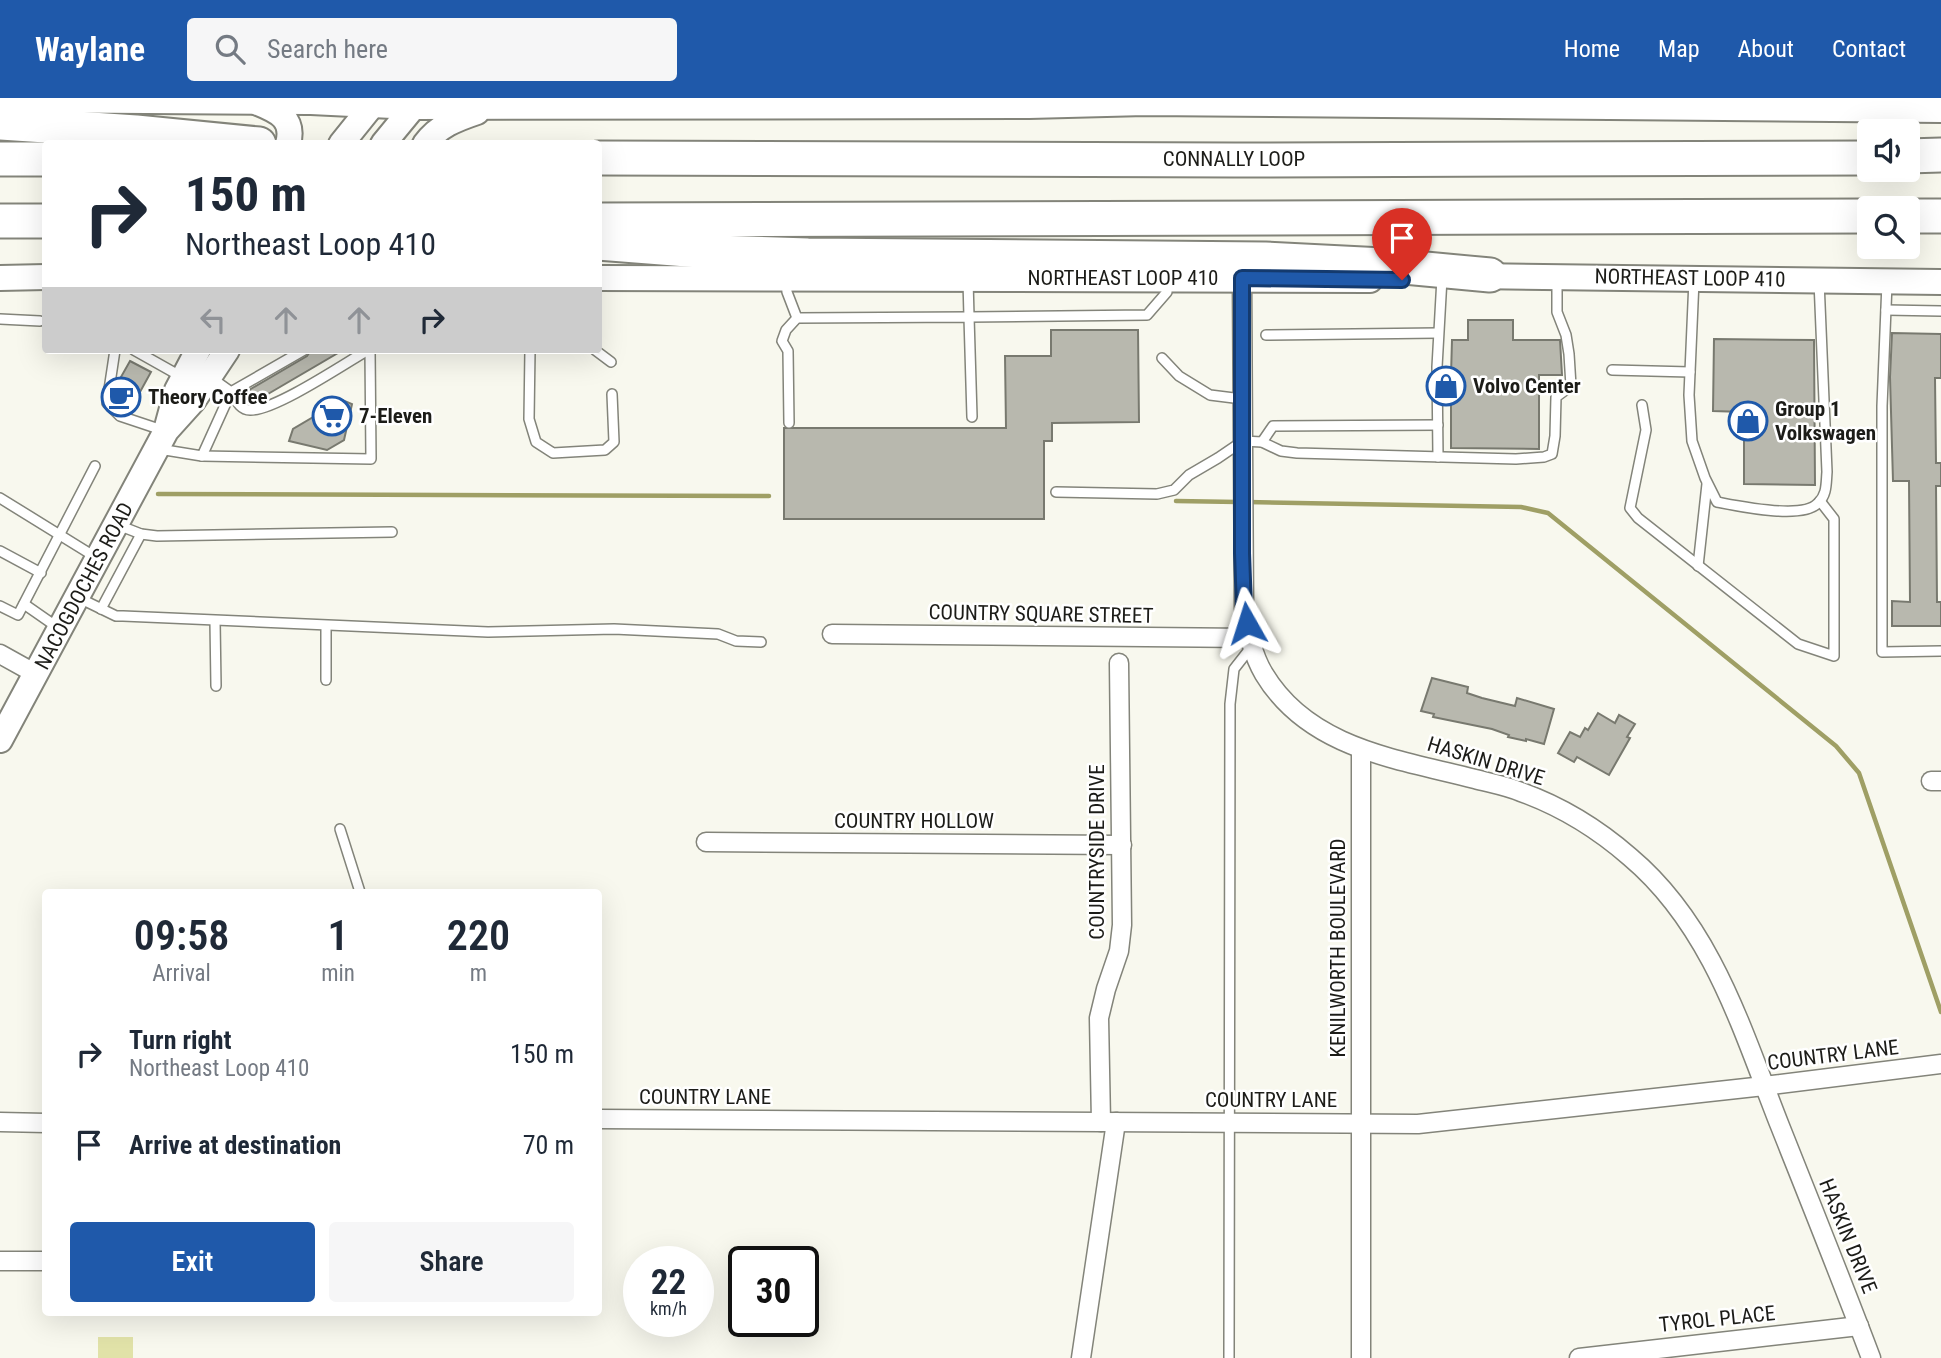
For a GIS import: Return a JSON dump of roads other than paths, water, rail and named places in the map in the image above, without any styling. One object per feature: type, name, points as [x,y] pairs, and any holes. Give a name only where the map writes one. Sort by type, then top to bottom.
[{"type":"highway","points":[[0,123],[218,140]]},
{"type":"highway","points":[[1920,157],[1941,157]]},
{"type":"highway","name":"CONNALLY LOOP","points":[[602,158],[1857,158]]},
{"type":"highway","points":[[0,159],[42,159]]},
{"type":"highway","points":[[602,220],[1857,216]]},
{"type":"highway","points":[[1920,216],[1941,216]]},
{"type":"highway","points":[[0,221],[42,221]]},
{"type":"highway","points":[[602,243],[808,256],[1265,259],[1383,265],[1490,275]]},
{"type":"main road","points":[[0,100],[511,103],[1582,102],[1941,110]]},
{"type":"main road","points":[[251,101],[283,115],[289,124],[289,140]]},
{"type":"main road","points":[[344,140],[374,102]]},
{"type":"main road","points":[[386,140],[416,102]]},
{"type":"main road","points":[[428,140],[448,123],[511,103]]},
{"type":"main road","name":"NORTHEAST LOOP 410","points":[[602,278],[1402,280],[1490,275],[1941,282]]},
{"type":"main road","points":[[0,278],[42,277]]},
{"type":"main road","name":"NACOGDOCHES ROAD","points":[[0,740],[162,440],[177,390],[196,362],[216,354]]},
{"type":"street","name":"HASKIN DRIVE","points":[[1242,278],[1244,608],[1251,642],[1264,674],[1290,709],[1321,731],[1361,749],[1521,792],[1568,814],[1599,833],[1630,857],[1658,884],[1704,946],[1733,1005],[1871,1358]]},
{"type":"street","name":"COUNTRY SQUARE STREET","points":[[831,634],[1251,642]]},
{"type":"street","points":[[0,654],[36,674]]},
{"type":"street","name":"COUNTRYSIDE DRIVE","points":[[1081,1358],[1108,1122],[1099,1018],[1119,951],[1122,925],[1119,663]]},
{"type":"street","name":"KENILWORTH BOULEVARD","points":[[1361,749],[1361,1358]]},
{"type":"street","name":"COUNTRY HOLLOW","points":[[706,842],[1122,845]]},
{"type":"street","name":"COUNTRY LANE","points":[[602,1119],[1418,1124],[1940,1065]]},
{"type":"street","points":[[0,1122],[42,1123]]},
{"type":"street","points":[[0,1261],[42,1261]]},
{"type":"street","name":"TYROL PLACE","points":[[1579,1358],[1859,1326]]},
{"type":"lane","points":[[1056,492],[1165,492],[1174,489],[1189,475],[1242,441],[1262,442],[1281,451],[1297,453],[1516,459],[1552,454],[1556,397],[1571,386],[1566,335],[1557,312],[1557,276]]},
{"type":"lane","points":[[786,278],[787,292],[797,318]]},
{"type":"lane","points":[[968,278],[972,417]]},
{"type":"lane","points":[[789,424],[788,351],[782,341],[786,330],[797,318],[1147,315],[1167,292],[1167,278]]},
{"type":"lane","points":[[1438,457],[1438,333],[1442,278]]},
{"type":"lane","points":[[1694,278],[1690,372],[1692,441],[1717,502],[1756,509],[1810,509],[1825,493],[1827,472],[1819,280]]},
{"type":"lane","points":[[1887,281],[1882,406],[1882,652],[1941,651]]},
{"type":"lane","points":[[1886,310],[1941,310]]},
{"type":"lane","points":[[0,319],[40,321]]},
{"type":"lane","points":[[1266,335],[1438,333]]},
{"type":"lane","points":[[114,354],[107,403],[120,416],[162,440],[202,456],[371,459],[369,354]]},
{"type":"lane","points":[[155,354],[196,362],[231,392],[240,406],[248,410],[262,408],[282,399],[362,354]]},
{"type":"lane","points":[[202,456],[231,392],[297,354]]},
{"type":"lane","points":[[530,354],[529,419],[536,442],[553,453],[605,450],[614,442],[612,394]]},
{"type":"lane","points":[[600,354],[611,362]]},
{"type":"lane","points":[[1162,358],[1179,376],[1210,396],[1242,399]]},
{"type":"lane","points":[[1612,370],[1690,372]]},
{"type":"lane","points":[[1642,405],[1646,430],[1630,508],[1637,518],[1798,644],[1834,656],[1834,519],[1820,501]]},
{"type":"lane","points":[[1262,442],[1273,426],[1438,425]]},
{"type":"lane","points":[[0,606],[18,615],[95,466]]},
{"type":"lane","points":[[1698,566],[1707,483]]},
{"type":"lane","points":[[0,498],[98,558]]},
{"type":"lane","points":[[117,524],[141,534],[157,536],[392,532]]},
{"type":"lane","points":[[101,609],[141,534]]},
{"type":"lane","points":[[0,551],[41,573]]},
{"type":"lane","points":[[78,597],[116,616],[488,632],[614,629],[718,634],[736,641],[761,642]]},
{"type":"lane","points":[[24,604],[60,629]]},
{"type":"lane","points":[[215,621],[216,686]]},
{"type":"lane","points":[[326,626],[326,680]]},
{"type":"lane","points":[[1229,1358],[1230,704],[1234,669],[1251,642]]},
{"type":"lane","points":[[340,829],[359,889]]},
{"type":"waterway","points":[[158,494],[769,496]]},
{"type":"waterway","points":[[1176,501],[1238,502]]},
{"type":"waterway","points":[[1247,502],[1521,507],[1548,513],[1836,746],[1859,773],[1941,1012]]},
{"type":"place","name":"Volvo Center","points":[[1446,386]]},
{"type":"place","name":"Theory Coffee","points":[[121,397]]},
{"type":"place","name":"7-Eleven","points":[[332,416]]},
{"type":"place","name":"Group 1 Volkswagen","points":[[1748,421]]}]
